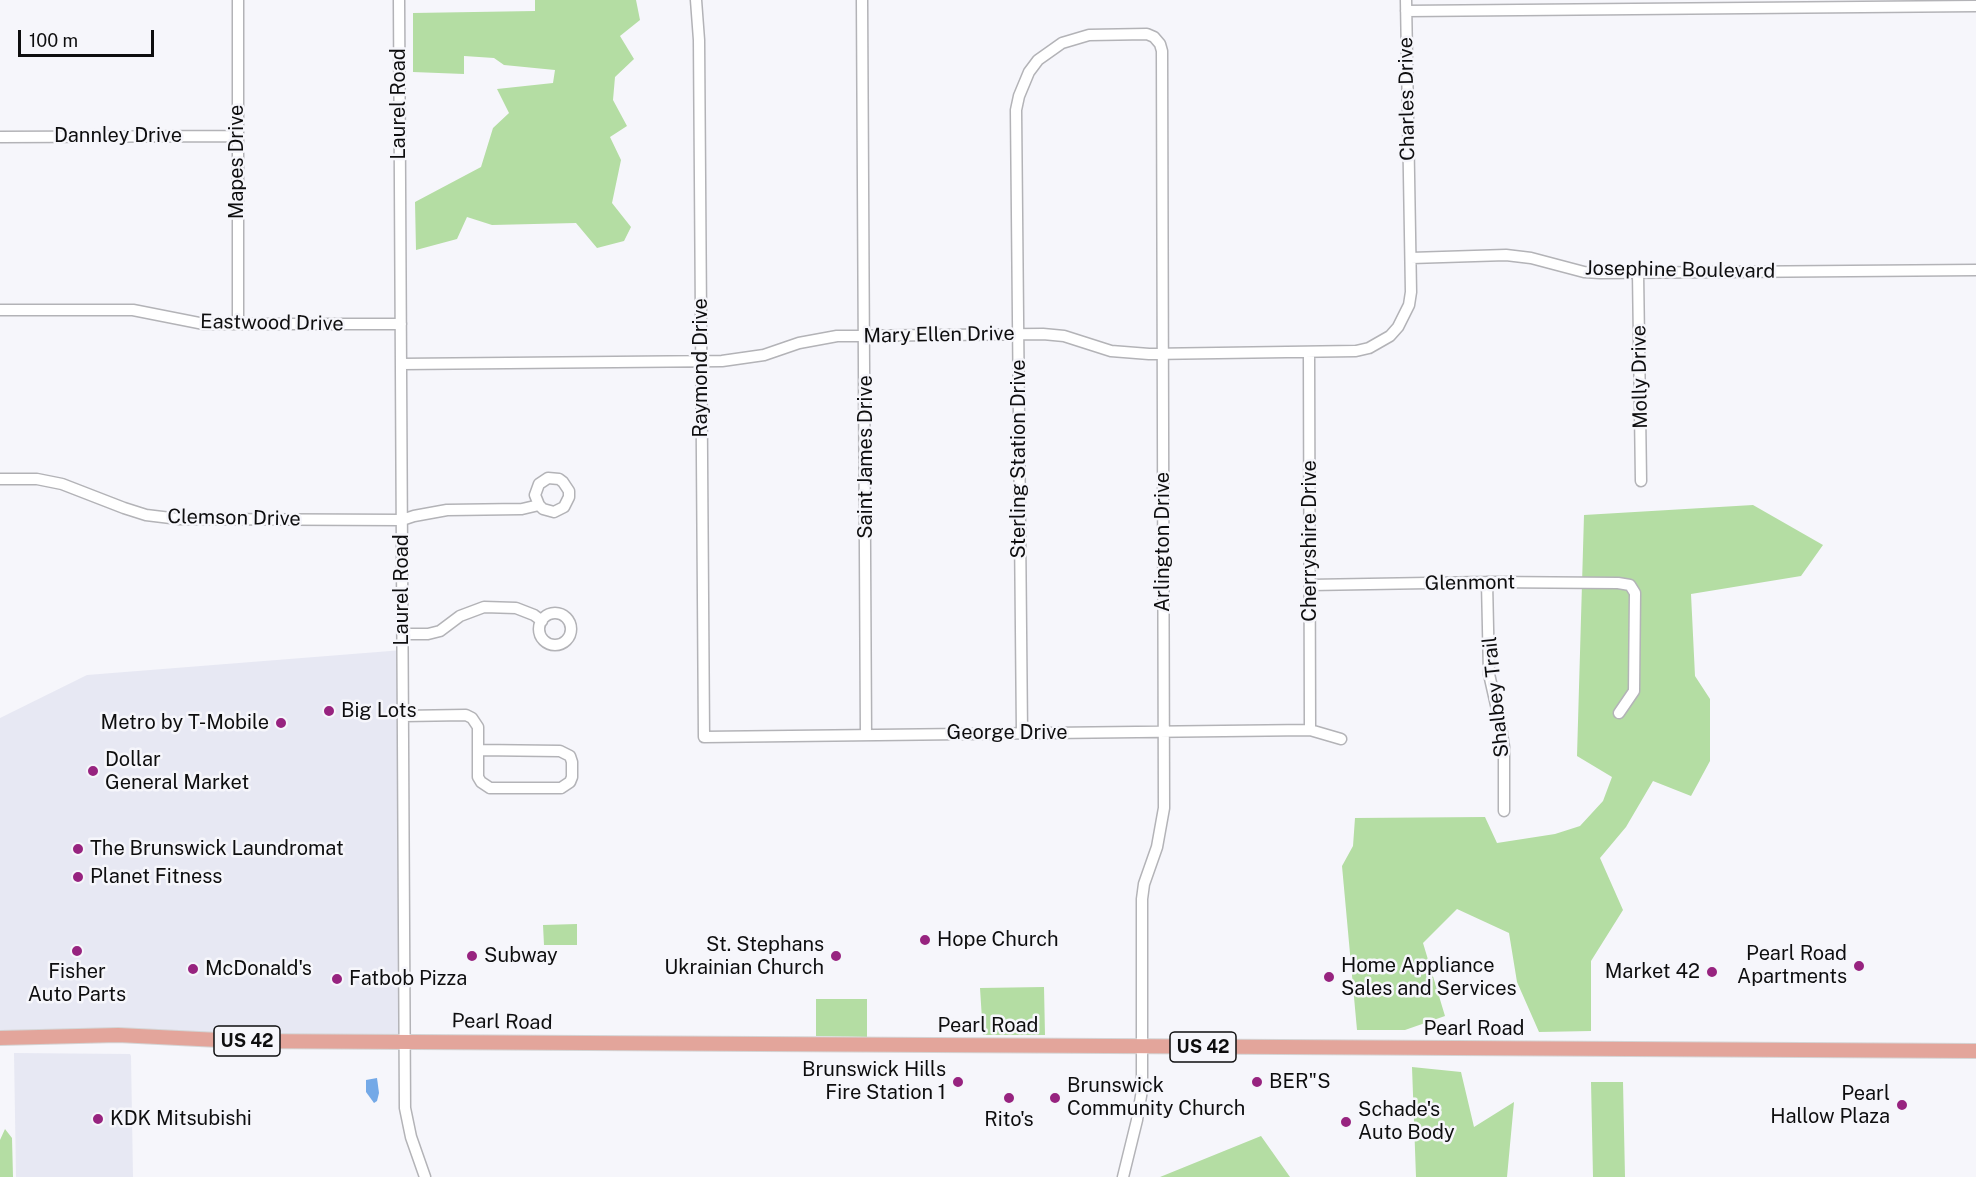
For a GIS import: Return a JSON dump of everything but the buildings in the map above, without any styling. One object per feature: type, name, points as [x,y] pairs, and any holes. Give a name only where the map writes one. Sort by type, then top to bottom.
[{"type":"main road","name":"Pearl Road","points":[[0,1038],[118,1035],[239,1041],[1976,1051]]},
{"type":"street","name":"Mapes Drive","points":[[238,0],[238,324]]},
{"type":"street","name":"Laurel Road","points":[[399,0],[404,1041],[407,1121],[425,1177]]},
{"type":"street","name":"Raymond Drive","points":[[696,0],[699,40],[704,737]]},
{"type":"street","name":"Saint James Drive","points":[[862,0],[866,735]]},
{"type":"street","points":[[1406,6],[1976,6]]},
{"type":"street","name":"Charles Drive","points":[[1406,6],[1408,198],[1411,258]]},
{"type":"street","name":"Sterling Station Drive","points":[[1022,733],[1016,110],[1023,84],[1038,60],[1056,46],[1089,35],[1147,34],[1154,38]]},
{"type":"street","name":"Arlington Drive","points":[[1123,1177],[1141,1104],[1142,899],[1146,876],[1162,828],[1164,808],[1162,51],[1160,44],[1154,38]]},
{"type":"street","name":"Dannley Drive","points":[[0,137],[237,136]]},
{"type":"street","name":"Josephine Boulevard","points":[[1411,258],[1506,255],[1540,260],[1584,272],[1976,270]]},
{"type":"street","name":"Mary Ellen Drive","points":[[401,364],[743,359],[818,338],[865,336],[1043,334],[1064,336],[1111,351],[1129,354],[1356,351],[1369,348],[1390,336],[1398,327],[1409,305],[1411,258]]},
{"type":"street","name":"Molly Drive","points":[[1638,272],[1641,481]]},
{"type":"street","name":"Eastwood Drive","points":[[0,310],[133,310],[186,321],[238,324],[401,324]]},
{"type":"street","name":"Cherryshire Drive","points":[[1309,352],[1310,730]]},
{"type":"street","name":"Clemson Drive","points":[[0,479],[37,479],[62,484],[124,508],[179,519],[402,520],[447,510],[522,509],[539,505]]},
{"type":"street","name":"Glenmont","points":[[1310,585],[1487,582],[1630,585],[1635,593],[1634,691],[1619,713]]},
{"type":"street","name":"Shalbey Trail","points":[[1487,582],[1490,674],[1504,747],[1504,811]]},
{"type":"street","points":[[403,634],[428,634],[440,631],[460,616],[484,608],[516,608],[542,621]]},
{"type":"street","points":[[403,716],[466,715],[472,718],[478,728],[478,750],[478,777],[490,788],[561,788],[570,782],[572,777],[570,756],[560,751],[478,750]]},
{"type":"street","name":"George Drive","points":[[704,737],[1310,730],[1341,740]]},
{"type":"shaded area","points":[[403,650],[404,1041],[0,1038],[0,718],[87,675]]},
{"type":"shaded area","points":[[14,1053],[130,1054],[133,1177],[16,1177]]},
{"type":"green space","points":[[535,0],[636,0],[640,20],[620,36],[634,59],[615,77],[613,100],[627,126],[610,137],[621,160],[612,203],[631,227],[624,241],[597,248],[576,223],[492,225],[467,217],[457,239],[416,250],[415,202],[481,167],[493,128],[509,113],[497,89],[553,83],[555,70],[504,65],[494,58],[464,56],[464,74],[413,72],[413,13],[535,11]]},
{"type":"green space","points":[[1753,505],[1823,545],[1801,576],[1691,594],[1695,676],[1710,699],[1710,761],[1691,796],[1653,781],[1626,827],[1600,858],[1623,910],[1591,961],[1591,1031],[1539,1032],[1517,982],[1509,933],[1457,909],[1423,943],[1445,1016],[1405,1030],[1357,1030],[1342,866],[1353,846],[1355,818],[1485,817],[1497,843],[1555,834],[1580,826],[1603,801],[1612,777],[1577,756],[1584,515]]},
{"type":"green space","points":[[577,924],[577,945],[544,945],[543,925]]},
{"type":"green space","points":[[1044,987],[1045,1035],[983,1035],[980,988]]},
{"type":"green space","points":[[816,999],[867,999],[867,1037],[816,1036]]},
{"type":"green space","points":[[1412,1067],[1461,1072],[1474,1127],[1514,1102],[1507,1177],[1416,1177]]},
{"type":"green space","points":[[1591,1082],[1623,1082],[1625,1177],[1593,1177]]},
{"type":"green space","points":[[5,1129],[12,1138],[13,1177],[0,1177],[0,1140]]},
{"type":"green space","points":[[1261,1136],[1290,1177],[1160,1177]]},
{"type":"water","points":[[377,1078],[379,1093],[374,1103],[366,1092],[366,1080]]},
{"type":"place","name":"Big Lots","points":[[329,711]]},
{"type":"place","name":"Metro by T-Mobile","points":[[281,723]]},
{"type":"place","name":"Dollar General Market","points":[[93,771]]},
{"type":"place","name":"The Brunswick Laundromat","points":[[78,849]]},
{"type":"place","name":"Planet Fitness","points":[[78,877]]},
{"type":"place","name":"Hope Church","points":[[925,940]]},
{"type":"place","name":"Fisher Auto Parts","points":[[77,951]]},
{"type":"place","name":"Subway","points":[[472,956]]},
{"type":"place","name":"St. Stephans Ukrainian Church","points":[[836,956]]},
{"type":"place","name":"Pearl Road Apartments","points":[[1859,966]]},
{"type":"place","name":"McDonald's","points":[[193,969]]},
{"type":"place","name":"Market 42","points":[[1712,972]]},
{"type":"place","name":"Home Appliance Sales and Services","points":[[1329,977]]},
{"type":"place","name":"Fatbob Pizza","points":[[337,979]]},
{"type":"place","name":"Brunswick Hills Fire Station 1","points":[[958,1082]]},
{"type":"place","name":"BER\"S","points":[[1257,1082]]},
{"type":"place","name":"Rito's","points":[[1009,1098]]},
{"type":"place","name":"Brunswick Community Church","points":[[1055,1098]]},
{"type":"place","name":"Pearl Hallow Plaza","points":[[1902,1105]]},
{"type":"place","name":"KDK Mitsubishi","points":[[98,1119]]},
{"type":"place","name":"Schade's Auto Body","points":[[1346,1122]]}]
